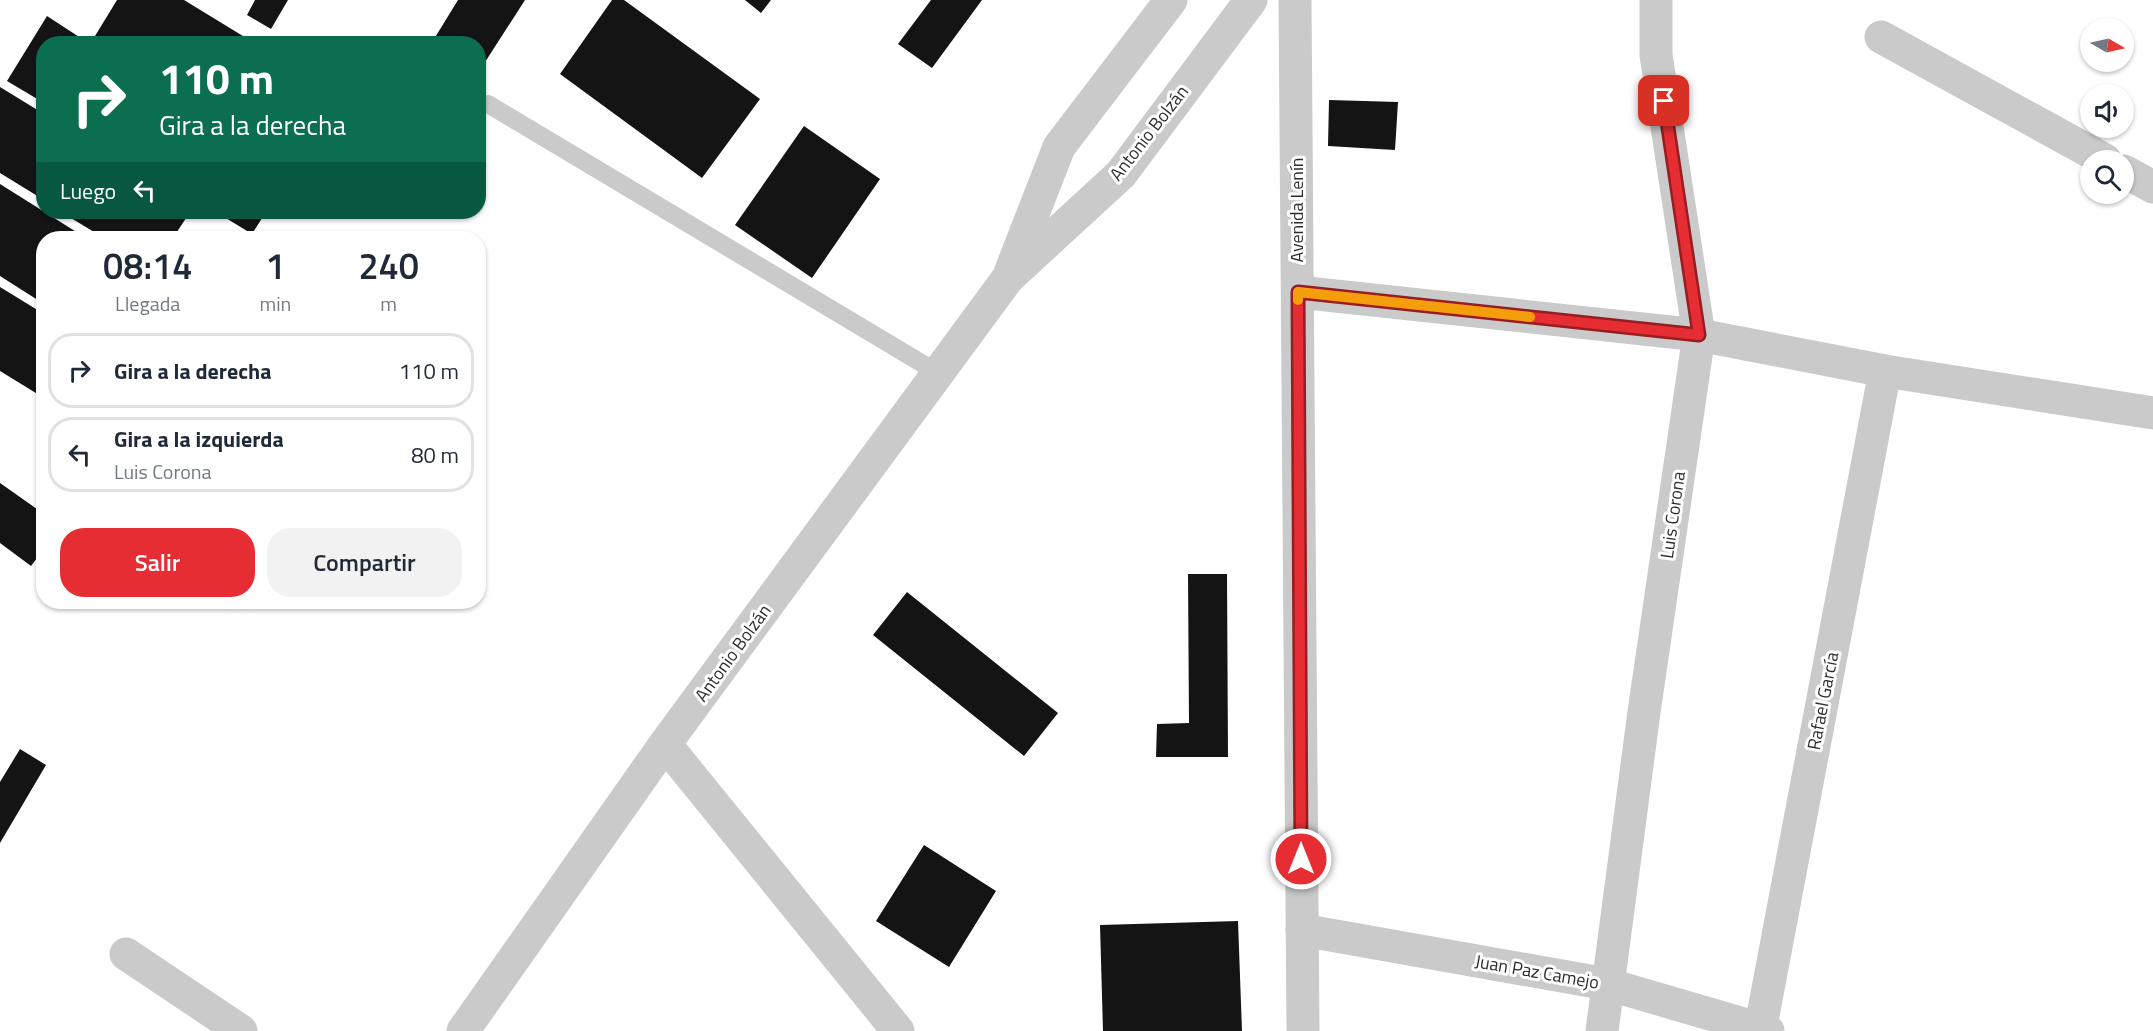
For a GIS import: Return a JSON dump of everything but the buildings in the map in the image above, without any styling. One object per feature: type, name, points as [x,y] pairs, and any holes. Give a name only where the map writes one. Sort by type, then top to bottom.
[{"type":"street","name":"Antonio Bolzán","points":[[1008,278],[1059,147],[1171,0]]},
{"type":"street","name":"Antonio Bolzán","points":[[463,1031],[665,744],[1008,278],[1120,174],[1251,0]]},
{"type":"street","name":"Avenida Lenín","points":[[1295,0],[1303,1031]]},
{"type":"street","name":"Luis Corona","points":[[1602,1031],[1699,335],[1656,55],[1656,0]]},
{"type":"street","points":[[1881,37],[2087,150]]},
{"type":"street","points":[[2134,177],[2153,187]]},
{"type":"street","points":[[1298,292],[1699,335],[1885,371],[2153,413]]},
{"type":"street","name":"Rafael García","points":[[1763,1030],[1885,371]]},
{"type":"street","points":[[665,744],[898,1031]]},
{"type":"street","name":"Juan Paz Camejo","points":[[1302,930],[1607,984],[1763,1030]]},
{"type":"street","points":[[126,954],[241,1031]]},
{"type":"lane","points":[[488,104],[938,373]]},
{"type":"slow traffic","points":[[1298,300],[1298,292],[1530,317]]},
{"type":"route","points":[[1301,859],[1298,292],[1699,335],[1664,101]]}]
